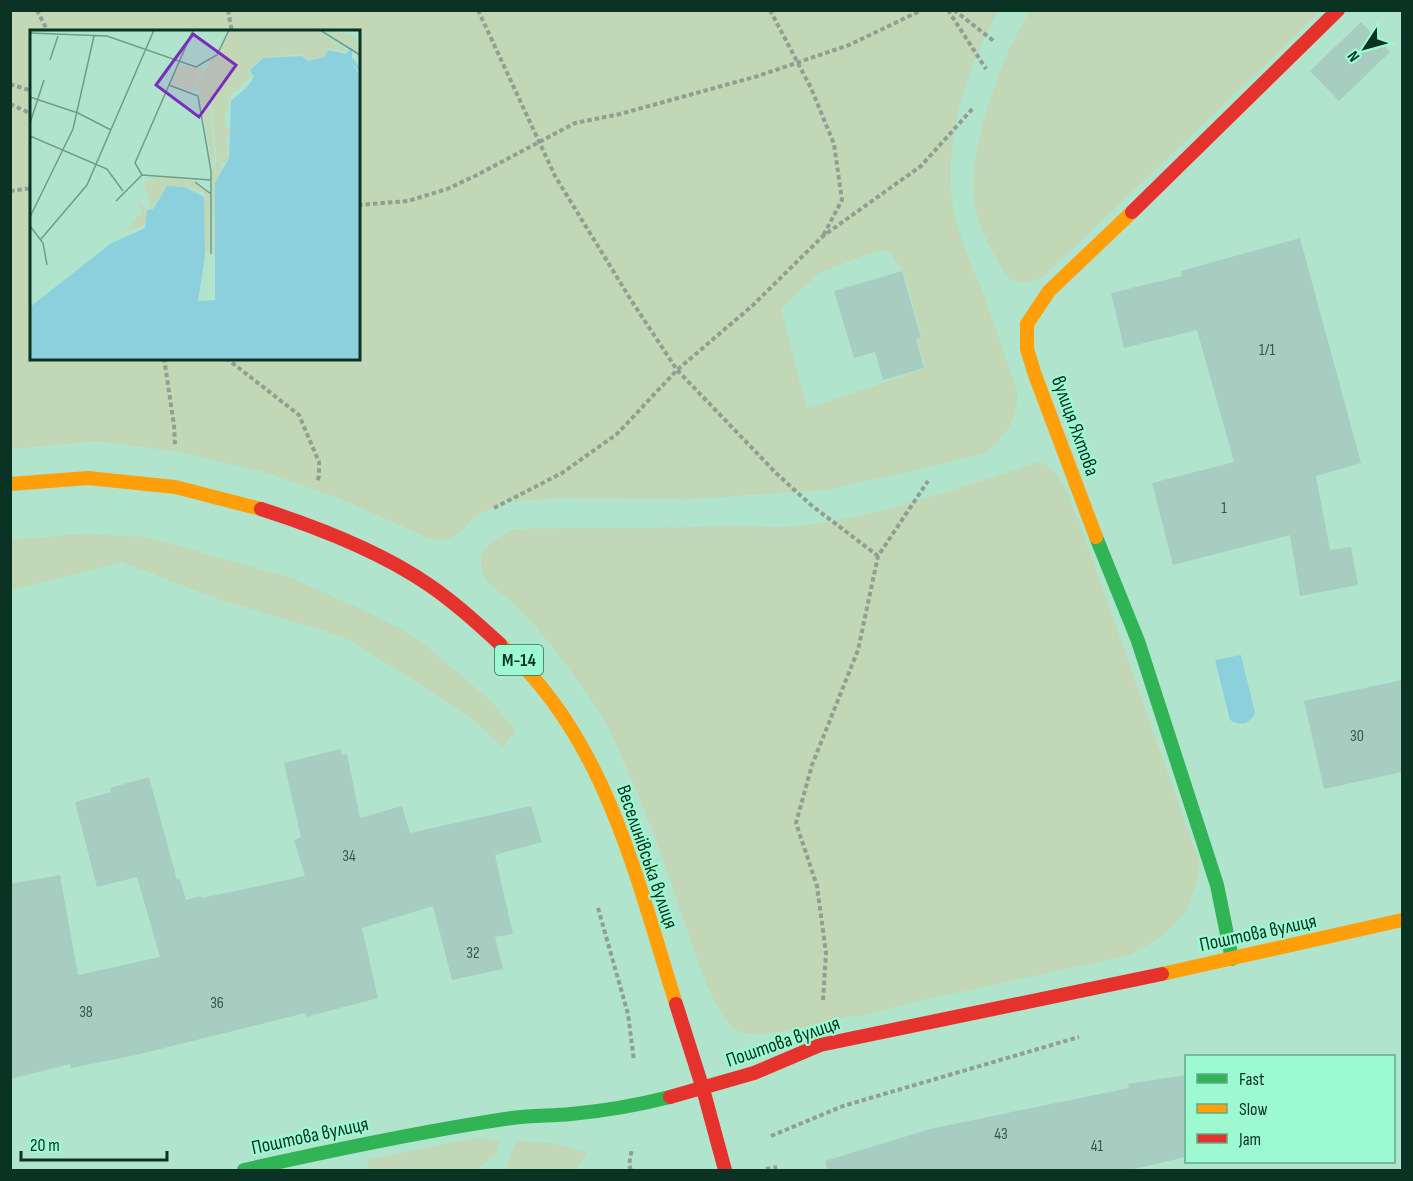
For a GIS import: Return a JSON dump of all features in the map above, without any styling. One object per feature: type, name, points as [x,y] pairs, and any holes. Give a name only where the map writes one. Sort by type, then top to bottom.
[{"type":"main road","name":"вулиця Яхтова","points":[[1232,959],[1217,885],[1138,641],[1089,519],[1026,349],[1027,324],[1049,291],[1338,10]]},
{"type":"main road","name":"Веселинівська вулиця","points":[[10,484],[88,478],[175,487],[301,522],[381,557],[428,584],[521,662],[553,700],[576,734],[622,831],[703,1089],[725,1170]]},
{"type":"main road","name":"Поштова вулиця","points":[[244,1170],[351,1146],[477,1123],[516,1117],[572,1114],[640,1104],[703,1089],[754,1073],[820,1045],[1232,959],[1402,920]]},
{"type":"path","points":[[37,10],[47,30]]},
{"type":"path","points":[[228,10],[232,30]]},
{"type":"path","points":[[478,10],[555,176],[677,370],[777,474],[811,505],[878,556]]},
{"type":"path","points":[[770,10],[811,88],[834,144],[842,200],[823,236]]},
{"type":"path","points":[[360,205],[408,201],[447,189],[575,123],[620,114],[758,76],[849,45],[922,10]]},
{"type":"path","points":[[948,10],[986,69]]},
{"type":"path","points":[[954,10],[995,42]]},
{"type":"path","points":[[10,84],[30,90]]},
{"type":"path","points":[[10,104],[30,113]]},
{"type":"path","points":[[494,508],[562,473],[617,434],[677,370],[752,306],[823,236],[921,166],[974,107]]},
{"type":"path","points":[[10,191],[30,188]]},
{"type":"path","points":[[164,360],[174,425],[175,487]]},
{"type":"path","points":[[229,360],[299,415],[319,462],[320,476],[301,522]]},
{"type":"path","points":[[820,1045],[826,953],[817,886],[796,823],[812,765],[858,650],[878,556],[928,481]]},
{"type":"path","points":[[597,902],[628,1014],[640,1104],[629,1165],[631,1170]]},
{"type":"path","points":[[771,1136],[843,1106],[1082,1036]]},
{"type":"green space","points":[[10,11],[998,11],[976,55],[961,102],[955,126],[951,175],[952,200],[957,224],[1017,391],[1016,411],[1010,426],[986,453],[824,490],[693,499],[563,498],[506,502],[476,516],[458,534],[444,541],[426,537],[346,501],[264,472],[180,452],[96,441],[11,449]],"holes":[[[888,250],[904,273],[922,337],[917,340],[926,368],[807,409],[781,309],[819,273],[862,256]]]},
{"type":"green space","points":[[1030,11],[1321,11],[1042,278],[1019,282],[1009,278],[1005,273],[982,229],[976,214],[974,177],[982,127],[990,101],[1009,51]]},
{"type":"green space","points":[[1039,462],[1054,472],[1069,496],[1199,861],[1197,882],[1186,911],[1165,934],[1130,955],[910,1003],[858,1017],[853,1015],[761,1034],[747,1034],[738,1031],[724,1018],[708,989],[650,825],[606,724],[578,681],[546,639],[485,576],[481,566],[483,552],[492,542],[515,529],[779,527],[829,522],[920,500]]},
{"type":"green space","points":[[81,534],[147,537],[289,577],[350,604],[420,641],[489,699],[516,731],[503,747],[470,717],[352,641],[215,598],[122,562],[11,590],[11,540]]},
{"type":"green space","points":[[476,1138],[501,1140],[496,1153],[478,1170],[369,1170],[367,1160]]},
{"type":"green space","points":[[516,1141],[553,1143],[587,1153],[576,1169],[503,1170]]},
{"type":"water","points":[[1241,655],[1255,713],[1250,720],[1241,724],[1230,720],[1215,660]]},
{"type":"building","points":[[1361,22],[1390,52],[1339,101],[1310,71]]},
{"type":"building","points":[[1300,238],[1361,463],[1316,476],[1330,550],[1351,547],[1358,585],[1300,596],[1290,535],[1173,565],[1152,483],[1234,462],[1197,330],[1124,348],[1111,293],[1182,276],[1181,271]]},
{"type":"building","points":[[902,271],[921,338],[916,339],[924,368],[883,380],[875,352],[854,358],[834,291]]},
{"type":"building","points":[[1402,680],[1402,772],[1324,789],[1304,701]]},
{"type":"building","points":[[340,749],[342,755],[347,754],[360,818],[402,806],[410,833],[531,806],[542,842],[495,855],[513,934],[495,937],[503,969],[452,980],[433,906],[362,928],[378,998],[306,1017],[305,1013],[136,1055],[71,1068],[70,1064],[10,1079],[10,884],[60,875],[78,975],[160,957],[137,877],[97,887],[75,802],[111,792],[110,788],[149,777],[177,880],[180,879],[186,900],[201,896],[202,898],[305,876],[294,840],[301,837],[284,763]]},
{"type":"building","points":[[1185,1075],[1185,1157],[1129,1170],[827,1170],[825,1161],[930,1129],[1129,1088],[1128,1084]]},
{"type":"traffic: fast","points":[[1096,537],[1138,641],[1217,885],[1232,959]]},
{"type":"traffic: fast","points":[[244,1170],[445,1129],[519,1117],[596,1111],[670,1097]]},
{"type":"traffic: slow","points":[[1096,537],[1035,375],[1027,349],[1027,324],[1049,291],[1132,212]]},
{"type":"traffic: slow","points":[[10,484],[88,478],[175,487],[261,509]]},
{"type":"traffic: slow","points":[[500,644],[536,680],[566,721],[591,764],[630,858],[676,1004]]},
{"type":"traffic: slow","points":[[1162,974],[1402,920]]},
{"type":"traffic: jam","points":[[1132,212],[1338,10]]},
{"type":"traffic: jam","points":[[261,509],[326,532],[390,561],[438,592],[500,644]]},
{"type":"traffic: jam","points":[[670,1097],[754,1073],[820,1045],[1162,974]]},
{"type":"traffic: jam","points":[[676,1004],[703,1089],[725,1170]]}]
